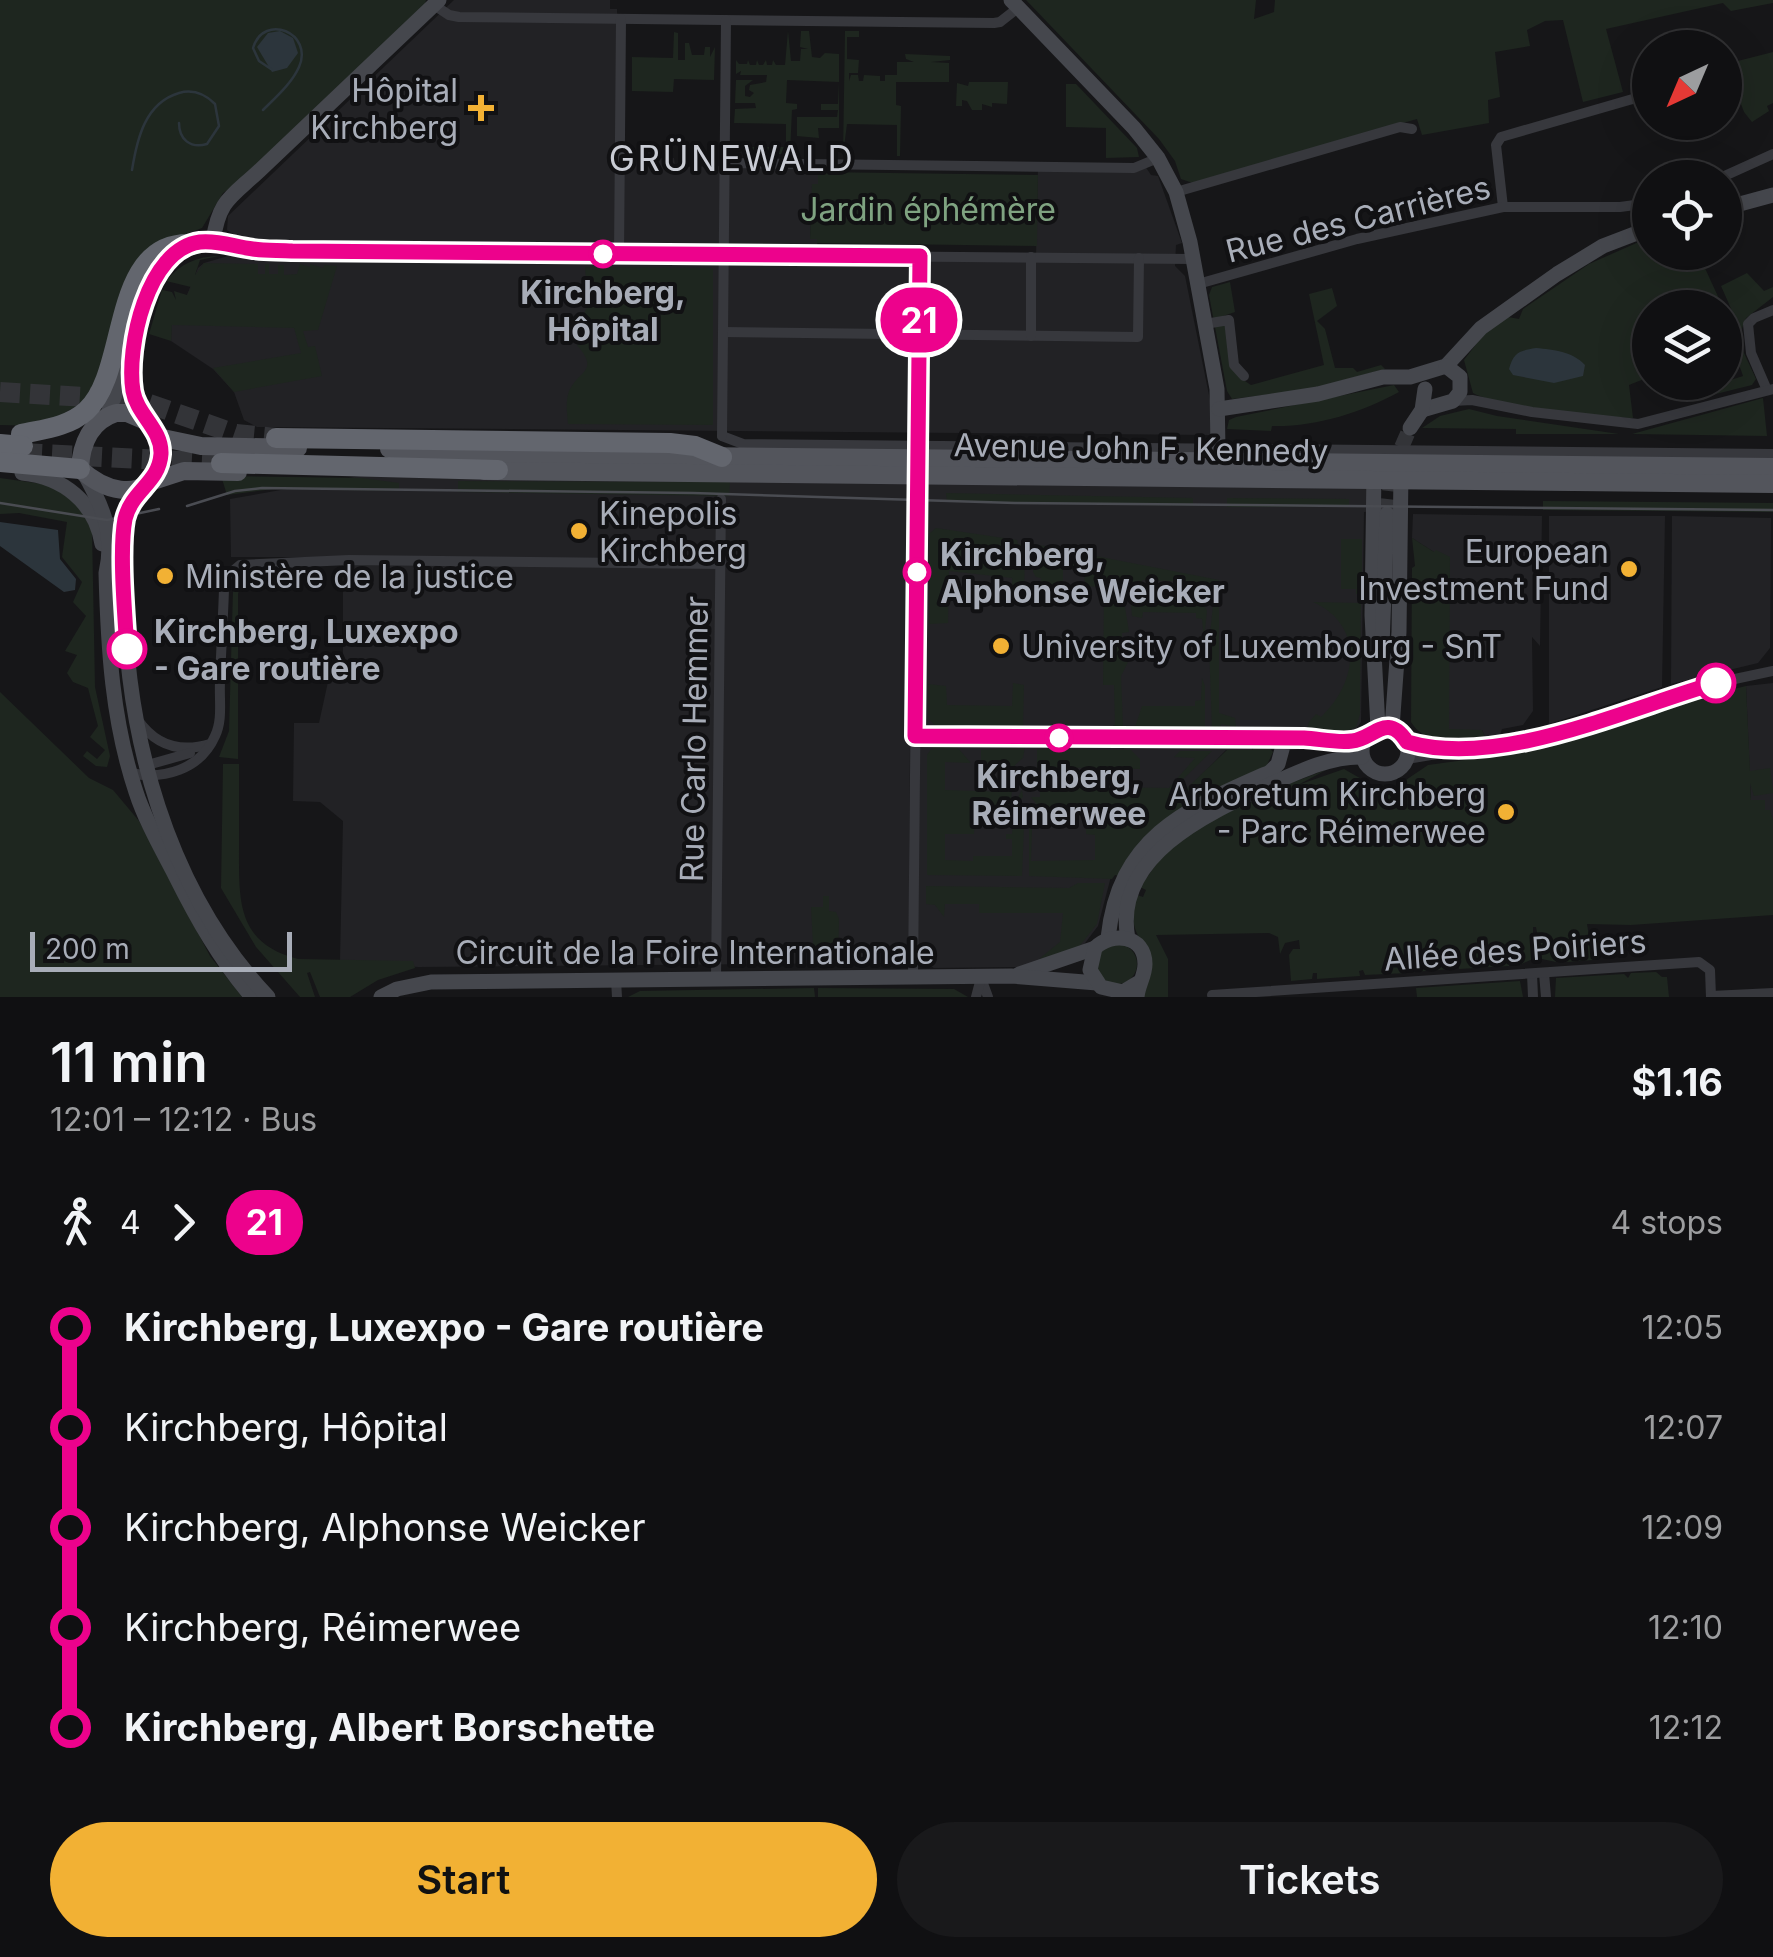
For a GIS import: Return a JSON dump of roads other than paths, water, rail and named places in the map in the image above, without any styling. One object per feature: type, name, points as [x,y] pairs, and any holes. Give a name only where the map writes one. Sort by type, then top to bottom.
[{"type":"highway","points":[[0,448],[70,422],[89,408],[109,375],[123,308],[140,276],[166,247],[190,244]]},
{"type":"highway","points":[[16,441],[58,437],[100,422]]},
{"type":"highway","points":[[276,438],[670,442],[722,457]]},
{"type":"highway","points":[[221,459],[498,462]]},
{"type":"highway","points":[[0,462],[82,471]]},
{"type":"main road","points":[[106,573],[110,557],[109,524],[82,471],[82,452],[119,384],[136,296],[168,253],[190,244],[213,241],[218,212],[227,197],[436,2]]},
{"type":"main road","points":[[1014,4],[1134,128],[1158,158],[1176,192],[1198,284],[1219,409],[1218,449]]},
{"type":"main road","points":[[1742,203],[1773,195]]},
{"type":"main road","points":[[1410,428],[1439,375],[1481,328],[1556,274],[1604,246],[1632,235]]},
{"type":"main road","points":[[190,244],[160,271],[141,313],[133,390],[153,430],[159,464],[125,523],[126,630],[136,716],[162,821],[228,950],[268,997]]},
{"type":"main road","points":[[1439,375],[1432,400],[1446,402]]},
{"type":"main road","points":[[1219,409],[1318,394],[1383,377],[1439,375],[1460,392],[1446,402],[1422,410]]},
{"type":"main road","points":[[100,422],[127,413],[153,430]]},
{"type":"main road","name":"Avenue John F. Kennedy","points":[[153,430],[201,446],[498,462],[1374,471]]},
{"type":"main road","name":"Avenue John F. Kennedy","points":[[144,486],[184,471],[420,474],[498,462],[722,457],[918,467],[984,453],[1677,484],[1773,484]]},
{"type":"main road","name":"Avenue John F. Kennedy","points":[[1401,472],[1773,468]]},
{"type":"main road","points":[[0,471],[46,477],[74,493],[97,524],[106,573],[112,680],[130,773],[196,917],[218,955],[252,997]]},
{"type":"main road","points":[[82,471],[116,491],[144,486]]},
{"type":"main road","points":[[1356,757],[1370,770],[1384,774],[1398,770],[1407,751],[1385,728],[1376,710],[1372,614],[1374,471]]},
{"type":"main road","points":[[1102,943],[1128,939],[1138,946],[1144,958],[1144,971],[1138,990],[1114,994],[1096,983],[1090,962],[1102,943],[1120,884],[1133,860],[1156,834],[1212,797],[1270,772],[1278,764],[1280,744],[1364,740],[1385,728],[1394,710],[1400,632],[1401,472]]},
{"type":"main road","points":[[1376,710],[1386,597],[1387,514]]},
{"type":"main road","points":[[1386,597],[1394,710]]},
{"type":"main road","points":[[1356,757],[1364,740]]},
{"type":"main road","points":[[1128,939],[1124,914],[1132,889],[1146,866],[1176,835],[1236,800],[1297,772],[1356,757]]},
{"type":"main road","name":"Circuit de la Foire Internationale","points":[[1011,976],[1102,943]]},
{"type":"main road","name":"Circuit de la Foire Internationale","points":[[382,997],[396,989],[431,982],[616,989],[716,979],[1011,976],[1096,983]]},
{"type":"street","points":[[436,2],[450,15],[459,17],[994,23],[1000,22],[1014,4]]},
{"type":"street","points":[[620,254],[621,19]]},
{"type":"street","points":[[722,436],[726,20]]},
{"type":"street","points":[[1503,208],[1496,145],[1501,137],[1632,99]]},
{"type":"street","points":[[1176,192],[1400,127],[1412,128]]},
{"type":"street","points":[[1742,168],[1773,154]]},
{"type":"street","points":[[724,163],[1134,168],[1158,158]]},
{"type":"street","name":"Rue des Carrières","points":[[1198,284],[1357,239],[1503,208],[1632,205]]},
{"type":"street","points":[[213,241],[259,250],[1193,259]]},
{"type":"street","points":[[912,978],[920,256]]},
{"type":"street","points":[[1031,336],[1032,258]]},
{"type":"street","points":[[723,332],[1138,337],[1138,258]]},
{"type":"street","points":[[1446,402],[1472,400],[1532,412],[1638,424],[1770,389],[1751,353],[1748,324],[1773,310]]},
{"type":"street","points":[[1205,324],[1229,320],[1234,365],[1244,376]]},
{"type":"street","points":[[1439,375],[1472,400]]},
{"type":"street","name":"Avenue John F. Kennedy","points":[[694,446],[722,436],[743,444],[918,467]]},
{"type":"street","name":"Avenue John F. Kennedy","points":[[984,453],[1218,449],[1773,454]]},
{"type":"street","points":[[1677,484],[1688,490],[1766,490],[1773,495]]},
{"type":"street","name":"Rue Carlo Hemmer","points":[[716,979],[721,499]]},
{"type":"street","points":[[130,773],[175,774],[208,747],[218,731],[224,589],[230,572],[248,563],[348,560],[720,564]]},
{"type":"street","points":[[1407,751],[1458,751],[1544,736],[1700,688],[1773,671]]},
{"type":"street","points":[[136,716],[148,732],[166,745],[208,747]]},
{"type":"street","points":[[915,736],[1326,740]]},
{"type":"street","points":[[1257,739],[1356,757]]},
{"type":"street","points":[[150,771],[208,747]]},
{"type":"street","name":"Allée des Poiriers","points":[[1212,995],[1294,993],[1699,962],[1710,970],[1711,996]]},
{"type":"street","points":[[1534,997],[1538,974]]},
{"type":"street","points":[[1538,974],[1546,997]]},
{"type":"street","points":[[976,997],[982,978]]},
{"type":"street","points":[[982,978],[988,997]]},
{"type":"street","points":[[1711,996],[1773,993]]},
{"type":"waterway","points":[[263,110],[299,67],[300,45],[286,31],[267,31],[253,48],[259,61],[271,69]]},
{"type":"waterway","points":[[132,170],[140,135],[158,105],[189,92],[203,95],[215,104],[219,126],[207,144],[187,141],[179,123]]},
{"type":"tunnel","points":[[0,392],[138,400],[236,434],[276,438]]},
{"type":"tunnel","points":[[1387,514],[1392,469],[1410,428]]},
{"type":"tunnel","points":[[22,453],[221,463]]},
{"type":"tram line","points":[[187,506],[235,491],[262,488],[693,493],[1015,503],[1773,510]]},
{"type":"tram line","points":[[0,503],[107,520],[159,509]]},
{"type":"place","name":"Hôpital Kirchberg","points":[[481,108]]},
{"type":"place","name":"Kirchberg, Hôpital","points":[[603,254]]},
{"type":"place","name":"Kinepolis Kirchberg","points":[[579,531]]},
{"type":"place","name":"European Investment Fund","points":[[1629,569]]},
{"type":"place","name":"Kirchberg, Alphonse Weicker","points":[[917,572]]},
{"type":"place","name":"Ministère de la justice","points":[[165,576]]},
{"type":"place","name":"University of Luxembourg - SnT","points":[[1001,646]]},
{"type":"place","name":"Kirchberg, Luxexpo - Gare routière","points":[[127,649]]},
{"type":"place","name":"Kirchberg, Réimerwee","points":[[1059,738]]},
{"type":"place","name":"Arboretum Kirchberg - Parc Réimerwee","points":[[1506,812]]},
{"type":"district","name":"GRÜNEWALD","points":[[732,158]]},
{"type":"park label","name":"Jardin éphémère","points":[[928,209]]}]
